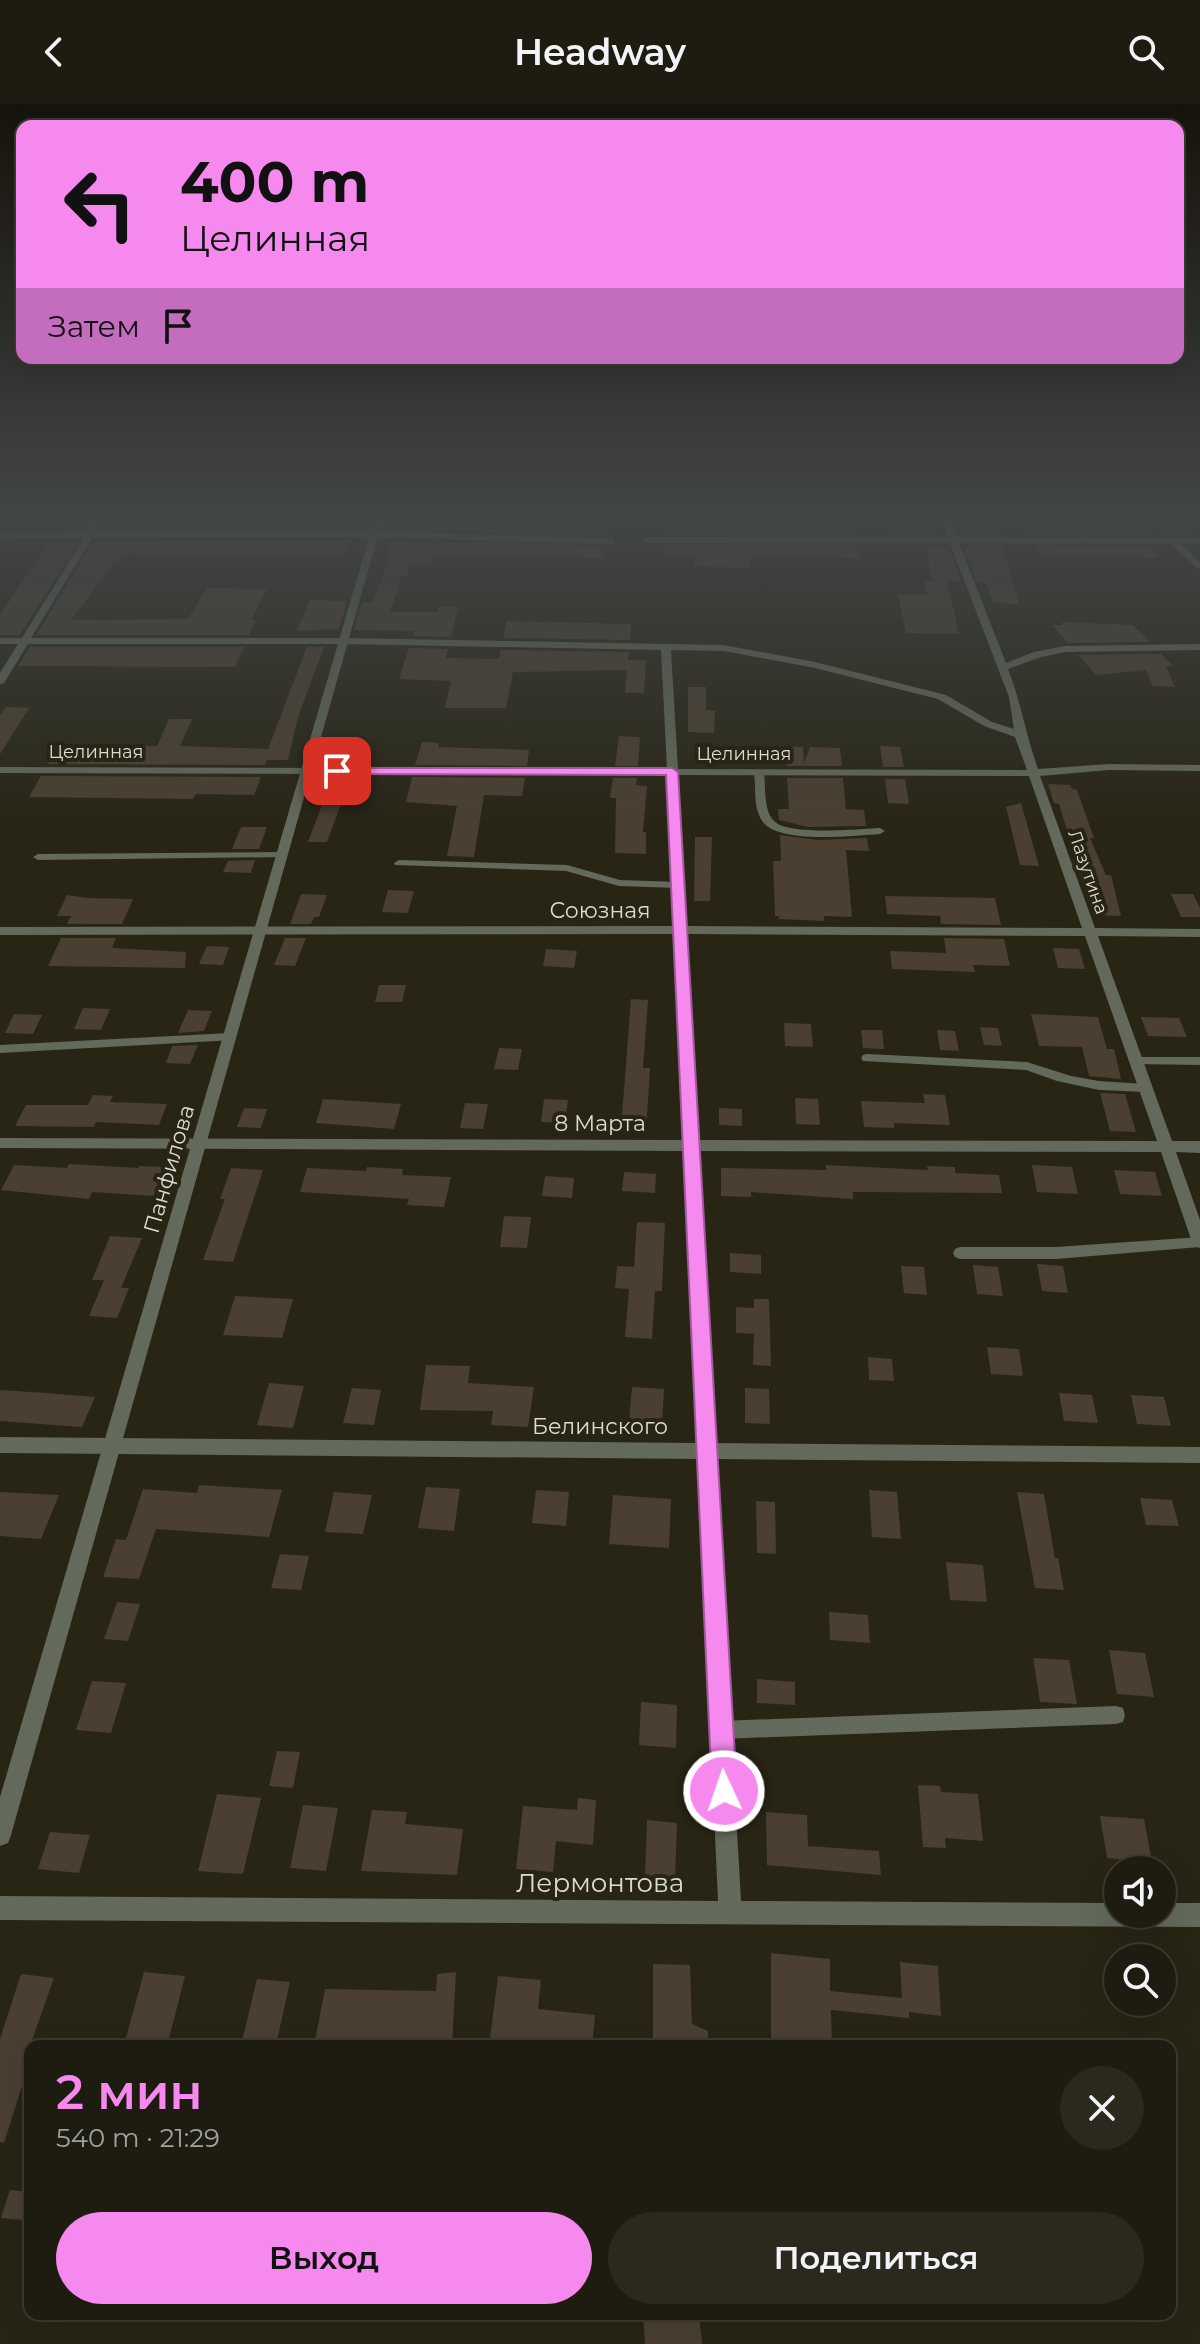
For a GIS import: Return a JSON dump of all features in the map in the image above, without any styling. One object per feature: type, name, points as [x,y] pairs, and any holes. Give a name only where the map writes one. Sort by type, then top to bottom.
[{"type":"street","points":[[0,681],[38,619]]},
{"type":"street","name":"Панфилова","points":[[0,1835],[350,619]]},
{"type":"street","name":"Лазутина","points":[[983,619],[1014,697],[1020,735],[1200,1242]]},
{"type":"street","points":[[0,641],[344,641],[724,648],[815,665],[942,697],[988,724],[1020,735]]},
{"type":"street","points":[[666,647],[730,1912]]},
{"type":"street","points":[[1003,668],[1038,654],[1065,649],[1200,647]]},
{"type":"street","name":"Целинная","points":[[0,770],[1034,773],[1109,767],[1200,768]]},
{"type":"street","name":"Союзная","points":[[0,931],[1200,933]]},
{"type":"street","name":"8 Марта","points":[[0,1143],[1200,1147]]},
{"type":"street","name":"Белинского","points":[[0,1445],[1200,1455]]},
{"type":"street","name":"Лермонтова","points":[[0,1908],[1200,1915]]},
{"type":"lane","points":[[759,772],[766,818],[777,829],[803,832],[880,831]]},
{"type":"lane","points":[[38,857],[282,855]]},
{"type":"lane","points":[[399,863],[567,868],[619,883],[678,885]]},
{"type":"lane","points":[[0,1049],[230,1037]]},
{"type":"lane","points":[[867,1058],[1027,1066],[1093,1087],[1145,1088]]},
{"type":"lane","points":[[1136,1061],[1200,1061]]},
{"type":"lane","points":[[960,1253],[1056,1253],[1200,1242]]},
{"type":"lane","points":[[721,1730],[1116,1715]]},
{"type":"building","points":[[0,619],[30,619],[20,635],[0,635]]},
{"type":"building","points":[[46,619],[256,620],[249,635],[36,635]]},
{"type":"building","points":[[302,619],[342,619],[339,629],[297,631]]},
{"type":"building","points":[[357,619],[455,619],[451,637],[412,636],[414,631],[354,630]]},
{"type":"building","points":[[903,619],[955,619],[959,634],[906,633]]},
{"type":"building","points":[[507,621],[631,624],[630,640],[503,638]]},
{"type":"building","points":[[1062,622],[1133,625],[1150,642],[1068,643],[1052,625],[1063,625]]},
{"type":"building","points":[[30,647],[244,647],[235,667],[18,666]]},
{"type":"building","points":[[307,647],[324,647],[298,717],[288,760],[267,760],[265,765],[48,764],[60,745],[157,746],[169,719],[192,719],[180,746],[268,749]]},
{"type":"building","points":[[409,648],[448,649],[446,658],[499,659],[501,650],[629,652],[628,660],[646,660],[644,693],[625,693],[627,670],[513,672],[506,708],[445,708],[451,681],[399,679]]},
{"type":"building","points":[[1161,654],[1173,666],[1166,667],[1175,687],[1153,686],[1146,670],[1096,675],[1078,655]]},
{"type":"building","points":[[688,687],[706,687],[706,710],[715,711],[714,733],[688,732]]},
{"type":"building","points":[[6,707],[29,708],[0,754],[0,716]]},
{"type":"building","points":[[619,736],[640,737],[638,766],[615,766]]},
{"type":"building","points":[[422,742],[439,743],[438,747],[529,750],[527,766],[415,765]]},
{"type":"building","points":[[786,746],[803,747],[804,763],[810,747],[840,748],[842,766],[787,766]]},
{"type":"building","points":[[880,746],[900,747],[904,767],[883,767]]},
{"type":"building","points":[[41,776],[261,777],[254,795],[196,794],[193,799],[29,797]]},
{"type":"building","points":[[412,777],[525,778],[522,796],[484,795],[474,857],[447,856],[457,806],[406,802]]},
{"type":"building","points":[[613,778],[637,778],[636,785],[647,786],[643,832],[646,832],[646,854],[615,853],[616,798],[610,798]]},
{"type":"building","points":[[787,778],[843,778],[846,809],[864,810],[866,826],[808,827],[779,820],[778,809],[789,809]]},
{"type":"building","points":[[885,779],[905,779],[909,804],[888,803]]},
{"type":"building","points":[[330,784],[348,785],[327,842],[308,842]]},
{"type":"building","points":[[1048,784],[1070,785],[1077,790],[1094,838],[1090,838],[1106,875],[1111,875],[1121,916],[1097,915],[1089,885],[1085,885],[1079,871],[1059,804],[1054,803]]},
{"type":"building","points":[[1021,803],[1039,866],[1020,865],[1006,807]]},
{"type":"building","points":[[241,827],[267,827],[259,849],[232,849]]},
{"type":"building","points":[[780,835],[818,840],[867,838],[869,851],[846,850],[852,917],[824,916],[824,921],[779,919],[775,916],[773,861],[781,861]]},
{"type":"building","points":[[695,837],[712,837],[710,901],[694,901]]},
{"type":"building","points":[[255,860],[251,873],[223,872],[228,861]]},
{"type":"building","points":[[388,890],[414,891],[408,913],[382,912]]},
{"type":"building","points":[[301,894],[327,895],[319,917],[314,917],[311,924],[290,924]]},
{"type":"building","points":[[1171,894],[1193,894],[1200,908],[1200,917],[1181,917]]},
{"type":"building","points":[[67,895],[133,899],[122,924],[67,924],[71,916],[57,916]]},
{"type":"building","points":[[885,896],[995,898],[1001,925],[941,924],[940,916],[887,914]]},
{"type":"building","points":[[61,938],[116,938],[112,948],[186,952],[185,968],[48,966]]},
{"type":"building","points":[[285,938],[306,938],[295,966],[274,965]]},
{"type":"building","points":[[944,938],[1004,939],[1010,966],[973,965],[975,972],[892,969],[890,951],[946,953]]},
{"type":"building","points":[[207,946],[229,947],[223,965],[199,964]]},
{"type":"building","points":[[1053,948],[1079,949],[1085,969],[1058,968]]},
{"type":"building","points":[[546,949],[577,951],[574,968],[543,966]]},
{"type":"building","points":[[379,985],[406,985],[402,1002],[375,1002]]},
{"type":"building","points":[[631,999],[648,1000],[643,1068],[650,1068],[646,1131],[621,1129]]},
{"type":"building","points":[[83,1008],[110,1009],[101,1030],[74,1029]]},
{"type":"building","points":[[188,1010],[212,1011],[204,1031],[178,1033]]},
{"type":"building","points":[[14,1014],[42,1015],[33,1034],[5,1033]]},
{"type":"building","points":[[1031,1014],[1098,1017],[1107,1049],[1114,1049],[1121,1079],[1089,1076],[1082,1047],[1039,1046]]},
{"type":"building","points":[[1141,1017],[1179,1018],[1187,1037],[1148,1036]]},
{"type":"building","points":[[784,1023],[811,1024],[813,1047],[785,1046]]},
{"type":"building","points":[[980,1027],[998,1028],[1002,1046],[984,1045]]},
{"type":"building","points":[[861,1030],[882,1030],[884,1049],[863,1048]]},
{"type":"building","points":[[937,1030],[955,1031],[959,1051],[940,1050]]},
{"type":"building","points":[[198,1045],[190,1064],[166,1063],[172,1046]]},
{"type":"building","points":[[499,1048],[522,1049],[518,1070],[494,1069]]},
{"type":"building","points":[[1100,1093],[1125,1094],[1136,1132],[1110,1131]]},
{"type":"building","points":[[923,1094],[945,1095],[950,1125],[894,1123],[894,1128],[864,1127],[861,1101],[925,1103]]},
{"type":"building","points":[[93,1095],[113,1096],[110,1102],[167,1104],[159,1125],[96,1122],[94,1127],[15,1126],[26,1105],[88,1105]]},
{"type":"building","points":[[795,1098],[818,1099],[820,1125],[796,1124]]},
{"type":"building","points":[[323,1099],[401,1104],[394,1129],[316,1123]]},
{"type":"building","points":[[544,1099],[568,1100],[565,1123],[541,1122]]},
{"type":"building","points":[[465,1103],[488,1104],[483,1129],[460,1128]]},
{"type":"building","points":[[244,1108],[267,1109],[261,1128],[237,1127]]},
{"type":"building","points":[[719,1108],[742,1109],[742,1126],[719,1125]]},
{"type":"building","points":[[69,1164],[166,1167],[154,1196],[92,1192],[89,1199],[1,1190],[14,1165],[67,1168]]},
{"type":"building","points":[[826,1165],[928,1170],[927,1166],[955,1167],[955,1173],[999,1175],[1002,1193],[853,1192],[853,1199],[751,1192],[751,1197],[721,1196],[721,1168],[826,1170]]},
{"type":"building","points":[[1032,1165],[1072,1167],[1078,1194],[1037,1192]]},
{"type":"building","points":[[367,1167],[403,1169],[402,1175],[451,1177],[444,1207],[407,1205],[409,1199],[300,1192],[307,1168],[366,1171]]},
{"type":"building","points":[[231,1168],[263,1170],[233,1262],[203,1260],[225,1199],[220,1199]]},
{"type":"building","points":[[1114,1170],[1155,1172],[1162,1196],[1120,1194]]},
{"type":"building","points":[[624,1172],[656,1174],[655,1193],[622,1191]]},
{"type":"building","points":[[545,1176],[574,1178],[572,1198],[542,1196]]},
{"type":"building","points":[[504,1216],[531,1217],[527,1248],[500,1247]]},
{"type":"building","points":[[637,1222],[665,1223],[662,1291],[655,1291],[652,1339],[625,1337],[629,1289],[615,1288],[617,1266],[634,1267]]},
{"type":"building","points":[[110,1236],[142,1238],[121,1288],[129,1288],[117,1318],[89,1316],[104,1280],[92,1280]]},
{"type":"building","points":[[730,1253],[761,1255],[761,1274],[730,1272]]},
{"type":"building","points":[[1037,1264],[1063,1266],[1068,1293],[1042,1291]]},
{"type":"building","points":[[973,1265],[998,1267],[1003,1296],[977,1294]]},
{"type":"building","points":[[901,1266],[924,1267],[927,1295],[904,1293]]},
{"type":"building","points":[[235,1296],[293,1299],[282,1338],[223,1335]]},
{"type":"building","points":[[754,1299],[769,1299],[771,1366],[753,1365],[754,1334],[736,1333],[736,1307],[754,1308]]},
{"type":"building","points":[[987,1347],[1019,1349],[1023,1376],[991,1374]]},
{"type":"building","points":[[868,1357],[892,1359],[894,1381],[869,1380]]},
{"type":"building","points":[[426,1365],[470,1366],[468,1383],[534,1387],[528,1427],[491,1425],[493,1411],[420,1410]]},
{"type":"building","points":[[269,1383],[304,1386],[293,1428],[257,1425]]},
{"type":"building","points":[[632,1387],[664,1389],[662,1425],[629,1423]]},
{"type":"building","points":[[352,1388],[381,1390],[374,1425],[343,1423]]},
{"type":"building","points":[[745,1388],[769,1389],[770,1424],[745,1423]]},
{"type":"building","points":[[0,1390],[95,1397],[82,1427],[0,1421]]},
{"type":"building","points":[[1059,1393],[1092,1395],[1098,1423],[1064,1421]]},
{"type":"building","points":[[1131,1395],[1164,1397],[1171,1426],[1137,1424]]},
{"type":"building","points":[[199,1485],[282,1490],[269,1537],[156,1529],[139,1579],[103,1577],[116,1539],[126,1540],[143,1489],[197,1493]]},
{"type":"building","points":[[426,1487],[460,1489],[454,1531],[418,1528]]},
{"type":"building","points":[[536,1490],[569,1492],[566,1526],[532,1523]]},
{"type":"building","points":[[869,1490],[897,1492],[901,1539],[872,1537]]},
{"type":"building","points":[[0,1492],[59,1495],[41,1539],[0,1536]]},
{"type":"building","points":[[334,1492],[372,1495],[363,1534],[325,1532]]},
{"type":"building","points":[[1017,1492],[1044,1494],[1064,1590],[1035,1588]]},
{"type":"building","points":[[613,1495],[671,1499],[669,1548],[609,1544]]},
{"type":"building","points":[[1140,1498],[1172,1500],[1179,1526],[1146,1525]]},
{"type":"building","points":[[756,1501],[775,1502],[776,1554],[757,1553]]},
{"type":"building","points":[[280,1554],[309,1556],[301,1590],[271,1588]]},
{"type":"building","points":[[946,1562],[983,1565],[987,1602],[950,1600]]},
{"type":"building","points":[[117,1602],[140,1604],[128,1641],[104,1639]]},
{"type":"building","points":[[829,1612],[868,1615],[870,1643],[830,1640]]},
{"type":"building","points":[[1109,1650],[1145,1653],[1154,1697],[1117,1694]]},
{"type":"building","points":[[1033,1658],[1069,1660],[1077,1704],[1040,1702]]},
{"type":"building","points":[[757,1679],[795,1682],[795,1705],[757,1703]]},
{"type":"building","points":[[92,1681],[126,1683],[111,1733],[76,1730]]},
{"type":"building","points":[[641,1702],[677,1705],[676,1748],[639,1745]]},
{"type":"building","points":[[277,1751],[300,1752],[293,1788],[269,1786]]},
{"type":"building","points":[[918,1785],[940,1786],[941,1792],[978,1794],[983,1841],[945,1838],[946,1848],[923,1847]]},
{"type":"building","points":[[217,1794],[261,1798],[243,1874],[198,1871]]},
{"type":"building","points":[[578,1798],[596,1800],[593,1845],[556,1841],[553,1872],[516,1869],[523,1806],[577,1810]]},
{"type":"building","points":[[303,1805],[338,1808],[326,1871],[290,1868]]},
{"type":"building","points":[[372,1810],[407,1812],[405,1824],[463,1829],[457,1875],[361,1871]]},
{"type":"building","points":[[766,1812],[807,1815],[808,1846],[879,1851],[881,1875],[767,1865]]},
{"type":"building","points":[[1100,1816],[1144,1819],[1151,1856],[1107,1856]]},
{"type":"building","points":[[647,1820],[677,1823],[675,1878],[645,1875]]},
{"type":"building","points":[[50,1832],[90,1835],[79,1873],[38,1869]]},
{"type":"building","points":[[771,1953],[830,1959],[830,1991],[902,1998],[900,1962],[938,1966],[941,2016],[909,2012],[909,2018],[831,2010],[832,2040],[771,2040]]},
{"type":"building","points":[[653,1964],[690,1965],[692,2024],[708,2031],[708,2040],[653,2040]]},
{"type":"building","points":[[144,1972],[185,1976],[169,2040],[125,2040]]},
{"type":"building","points":[[456,1972],[452,2040],[315,2040],[325,1989],[436,1991],[437,1974]]},
{"type":"building","points":[[21,1974],[54,1978],[32,2040],[24,2040],[24,2080],[4,2143],[0,2142],[0,2039]]},
{"type":"building","points":[[498,1976],[541,1980],[538,2009],[595,2015],[593,2040],[490,2040]]},
{"type":"building","points":[[257,1979],[290,1982],[277,2040],[242,2040]]},
{"type":"building","points":[[10,2190],[24,2191],[22,2220],[1,2218]]},
{"type":"building","points":[[643,2320],[700,2320],[702,2344],[645,2344]]},
{"type":"route","points":[[337,771],[672,772],[724,1791]]}]
